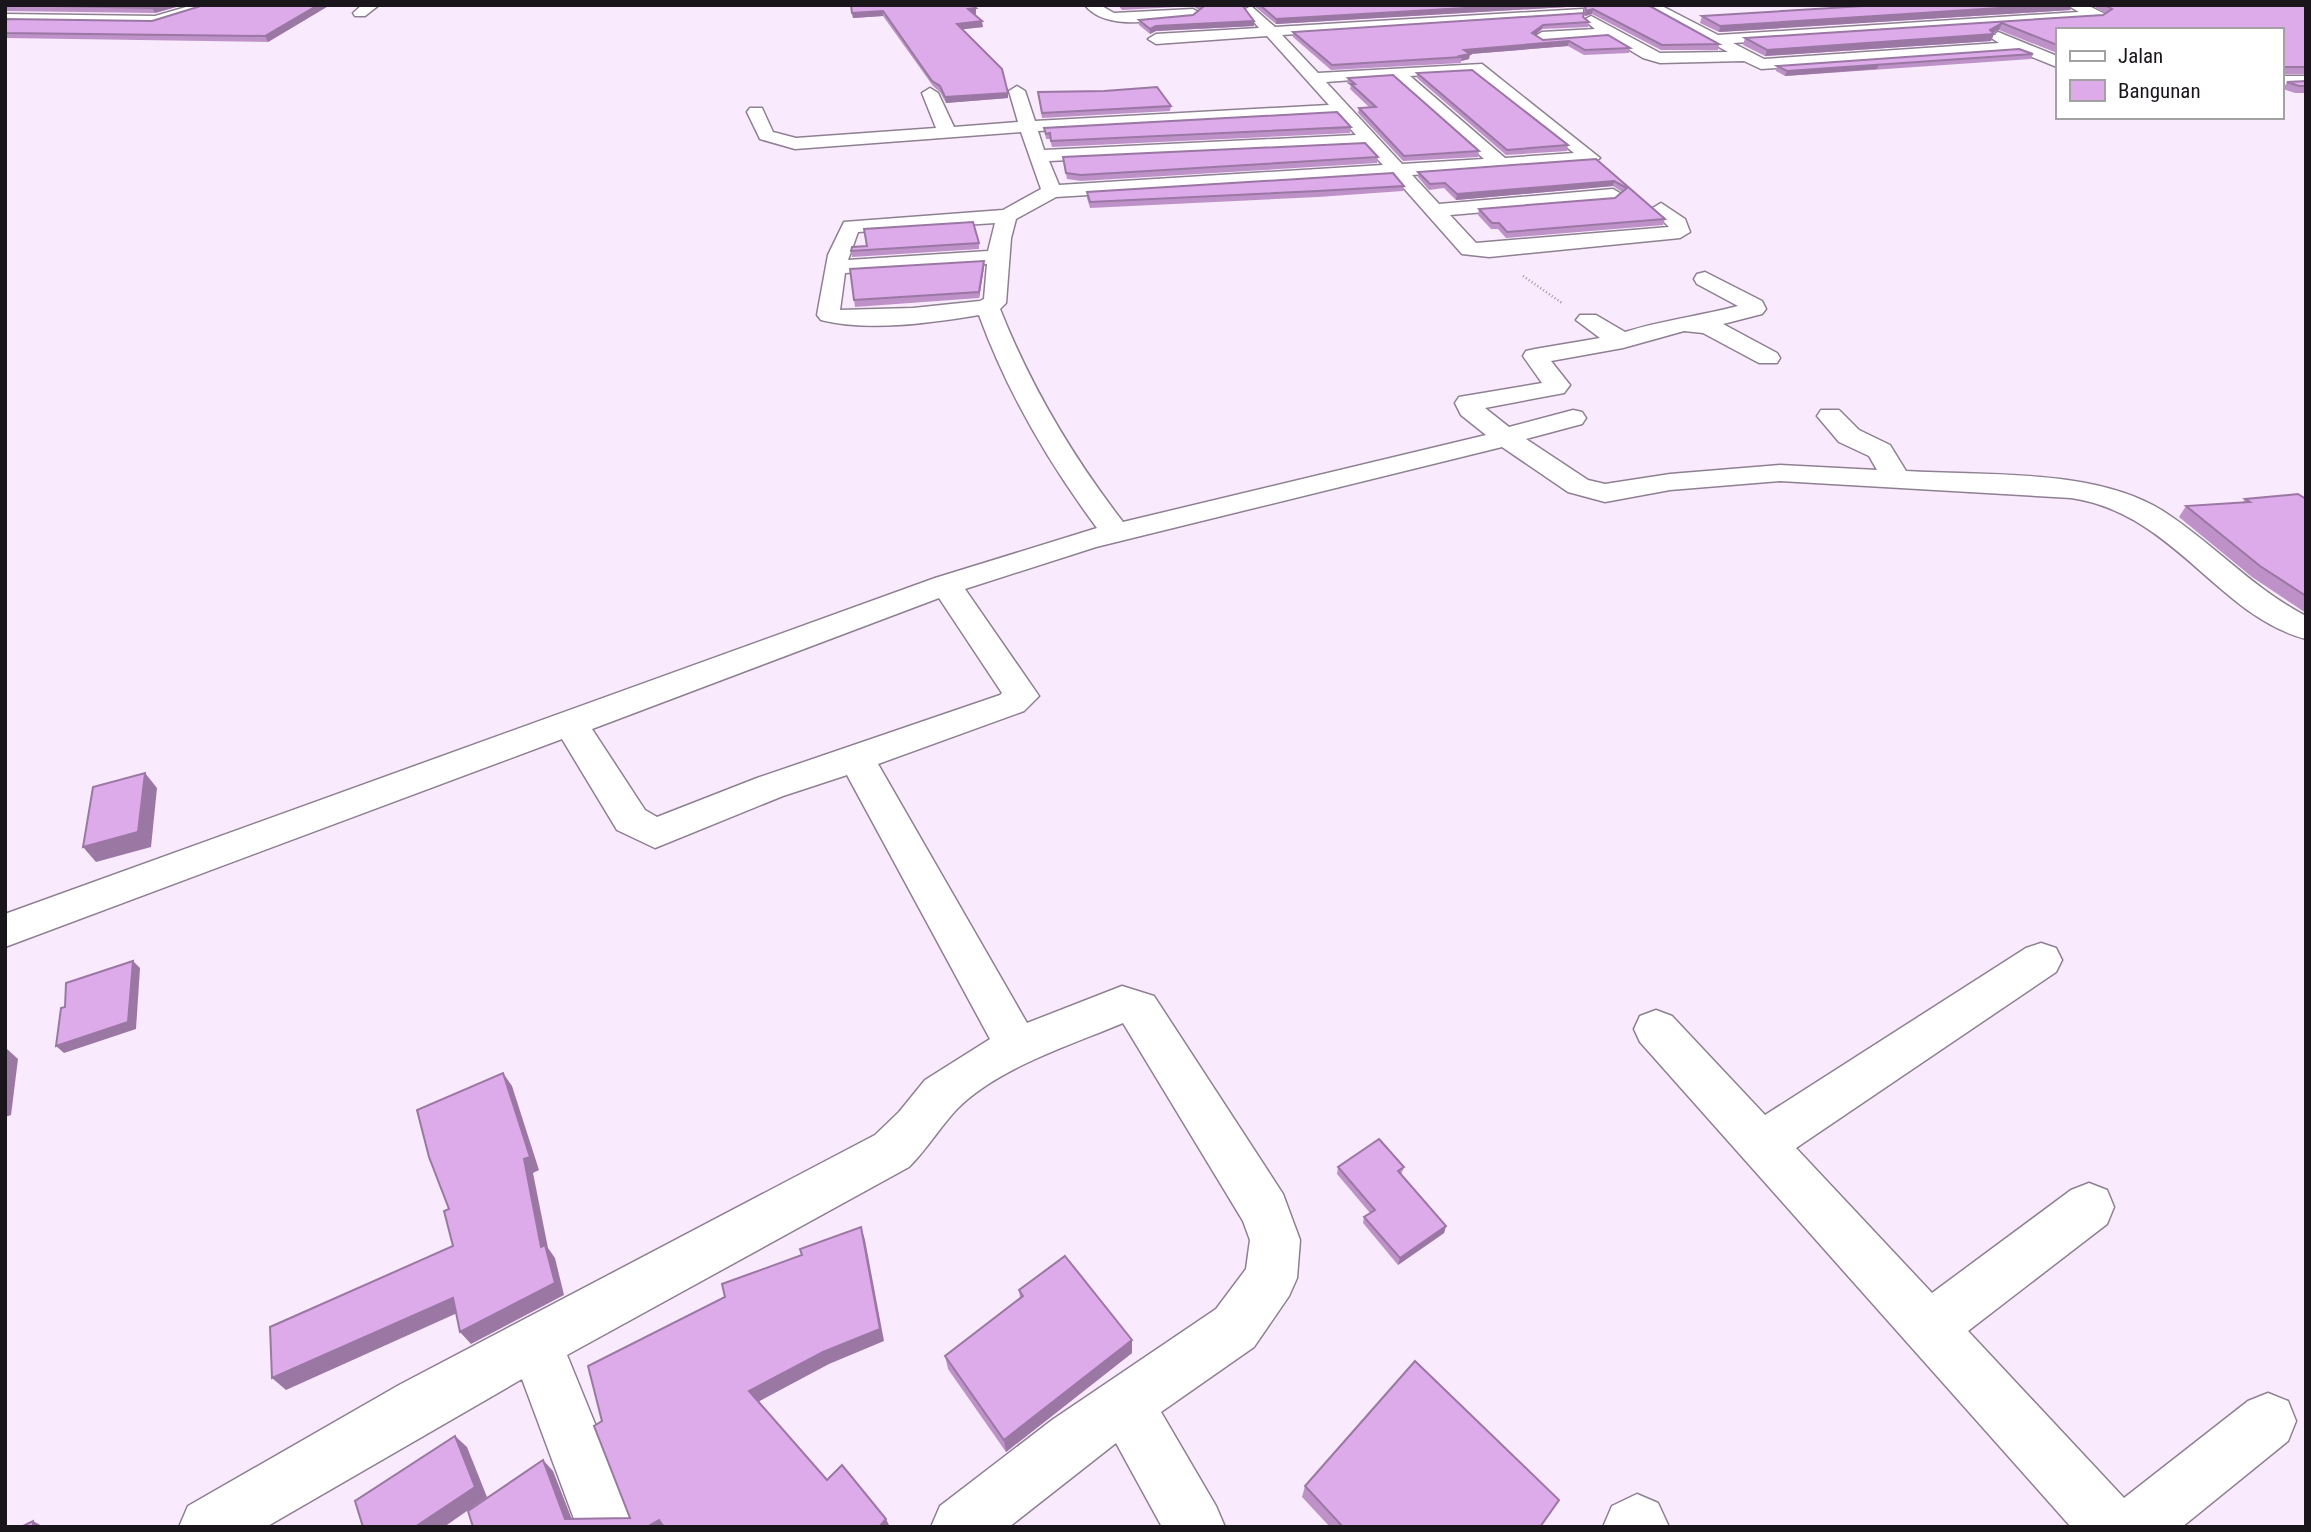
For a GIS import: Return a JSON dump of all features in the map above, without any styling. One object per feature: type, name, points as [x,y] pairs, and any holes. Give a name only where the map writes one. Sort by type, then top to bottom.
[{"type":"street","points":[[5,18],[155,20],[210,5]]},
{"type":"street","points":[[1092,5],[1101,14],[1114,17],[1210,12]]},
{"type":"street","points":[[1649,5],[1758,63],[1775,64],[2019,46]]},
{"type":"street","points":[[1715,40],[2100,15],[2074,5]]},
{"type":"street","points":[[1277,9],[1244,10],[1267,30],[1373,139],[1465,246],[1489,251],[1680,232],[1678,223],[1661,209]]},
{"type":"street","points":[[1156,38],[1572,9],[1648,55]]},
{"type":"street","points":[[1933,10],[2056,62]]},
{"type":"street","points":[[1676,19],[1703,18]]},
{"type":"street","points":[[1531,37],[1611,32]]},
{"type":"street","points":[[1288,52],[1315,51]]},
{"type":"street","points":[[1622,57],[1648,55],[1689,60],[1743,57]]},
{"type":"street","points":[[1007,216],[999,257],[997,299],[988,307],[862,318],[833,317],[827,311],[846,233],[856,225],[1007,216],[1052,191],[1400,172],[1591,158],[1476,67],[1314,78]]},
{"type":"street","points":[[1397,73],[1502,165]]},
{"type":"street","points":[[2283,81],[2306,81]]},
{"type":"street","points":[[1017,91],[1037,156],[1052,191]]},
{"type":"street","points":[[930,93],[947,132]]},
{"type":"street","points":[[1115,99],[1126,119]]},
{"type":"street","points":[[756,111],[766,135],[796,144],[850,133],[947,132],[1126,119],[1345,110]]},
{"type":"street","points":[[1037,156],[1373,139]]},
{"type":"street","points":[[1434,210],[1613,195]]},
{"type":"street","points":[[836,267],[999,257]]},
{"type":"street","points":[[1702,324],[1754,309],[1754,306],[1705,279]]},
{"type":"street","points":[[988,307],[1014,373],[1042,424],[1072,475],[1116,533]]},
{"type":"street","points":[[1588,320],[1623,341]]},
{"type":"street","points":[[1768,358],[1722,331],[1702,324],[1677,323],[1623,341],[1535,356],[1557,385],[1555,388],[1468,403],[1470,409],[1506,438],[1578,486],[1605,493],[1670,482],[1780,473],[2071,489],[2101,494],[2126,502],[2148,514],[2256,598],[2306,629]]},
{"type":"street","points":[[1830,416],[1849,436],[1880,451],[1896,479]]},
{"type":"street","points":[[5,931],[946,585],[1116,533],[1506,438],[1530,427],[1573,418]]},
{"type":"street","points":[[570,723],[631,820],[655,834],[770,788],[1012,703],[1022,696],[946,585]]},
{"type":"street","points":[[857,758],[911,861],[1017,1047]]},
{"type":"street","points":[[1761,1144],[2040,960]]},
{"type":"street","points":[[209,1527],[419,1405],[892,1151],[916,1127],[940,1094],[993,1058],[1122,1004],[1138,1009],[1265,1211],[1275,1240],[1272,1278],[1235,1328],[1125,1404],[961,1527]]},
{"type":"street","points":[[1656,1029],[2111,1527]]},
{"type":"street","points":[[1929,1328],[2089,1207]]},
{"type":"street","points":[[535,1343],[607,1527]]},
{"type":"street","points":[[1125,1404],[1195,1527]]},
{"type":"street","points":[[2135,1527],[2268,1421]]},
{"type":"street","points":[[1633,1527],[1637,1524],[1639,1527]]},
{"type":"path","points":[[1489,251],[1588,320]]},
{"type":"building","points":[[5,5],[160,5],[152,8]]},
{"type":"building","points":[[204,5],[318,5],[265,36],[5,33],[5,19],[152,21]]},
{"type":"building","points":[[851,5],[972,5],[976,8],[968,9],[982,21],[957,24],[1002,69],[1008,93],[945,97],[940,86],[932,81],[883,11],[852,13]]},
{"type":"building","points":[[1199,5],[1242,5],[1254,21],[1156,26],[1150,29],[1139,20],[1193,15],[1203,7]]},
{"type":"building","points":[[1260,5],[1305,6],[1517,5],[1276,19]]},
{"type":"building","points":[[1585,5],[1648,5],[1719,44],[1662,45],[1593,9],[1586,11]]},
{"type":"building","points":[[1864,5],[2047,5],[1720,26],[1702,16]]},
{"type":"building","points":[[2105,5],[2306,5],[2306,67],[2283,67],[2283,28],[2056,28],[2056,45],[2002,23],[1990,30],[1994,34],[1767,50],[1745,38],[2103,15],[2112,9]]},
{"type":"building","points":[[1584,13],[1583,17],[1589,22],[1543,25],[1532,33],[1543,40],[1608,35],[1630,48],[1585,50],[1569,41],[1464,50],[1470,54],[1460,56],[1462,57],[1332,65],[1293,32]]},
{"type":"building","points":[[2019,49],[2033,54],[1787,71],[1777,66]]},
{"type":"building","points":[[1472,70],[1568,145],[1507,150],[1417,73]]},
{"type":"building","points":[[1393,75],[1479,151],[1404,156],[1359,108],[1376,107],[1348,78]]},
{"type":"building","points":[[2306,81],[2306,86],[2287,82]]},
{"type":"building","points":[[1157,87],[1171,106],[1042,113],[1038,92],[1104,91]]},
{"type":"building","points":[[1337,112],[1351,127],[1051,141],[1050,133],[1046,134],[1044,128]]},
{"type":"building","points":[[1365,143],[1378,157],[1081,175],[1066,173],[1063,157]]},
{"type":"building","points":[[1596,159],[1665,219],[1507,232],[1499,223],[1492,223],[1479,209],[1615,198],[1627,188],[1614,181],[1457,194],[1445,183],[1430,184],[1418,172]]},
{"type":"building","points":[[1393,173],[1404,186],[1090,202],[1087,192]]},
{"type":"building","points":[[973,222],[979,243],[851,251],[852,247],[867,246],[864,229]]},
{"type":"building","points":[[984,261],[979,292],[854,300],[850,269]]},
{"type":"building","points":[[2298,494],[2306,499],[2306,596],[2260,566],[2186,506],[2250,502],[2245,499]]},
{"type":"building","points":[[145,773],[138,832],[83,847],[93,787]]},
{"type":"building","points":[[133,961],[128,1022],[56,1046],[61,1008],[65,1007],[66,983]]},
{"type":"building","points":[[503,1073],[530,1157],[524,1159],[541,1247],[545,1245],[555,1283],[460,1332],[453,1298],[272,1378],[270,1327],[453,1246],[444,1211],[449,1209],[429,1157],[417,1110]]},
{"type":"building","points":[[1379,1139],[1404,1167],[1398,1171],[1446,1226],[1400,1258],[1364,1217],[1375,1210],[1338,1167]]},
{"type":"building","points":[[861,1227],[880,1329],[823,1352],[749,1391],[827,1480],[842,1465],[886,1519],[879,1527],[664,1527],[659,1520],[647,1527],[473,1527],[468,1511],[543,1460],[565,1519],[630,1518],[594,1426],[602,1421],[588,1366],[725,1297],[722,1284],[802,1255],[800,1249]]},
{"type":"building","points":[[1065,1256],[1132,1340],[1004,1440],[945,1356],[1023,1296],[1019,1290]]},
{"type":"building","points":[[1415,1361],[1559,1500],[1540,1527],[1343,1527],[1305,1486]]},
{"type":"building","points":[[455,1436],[475,1487],[415,1527],[363,1527],[355,1501]]},
{"type":"building","points":[[33,1521],[33,1527],[21,1527]]}]
